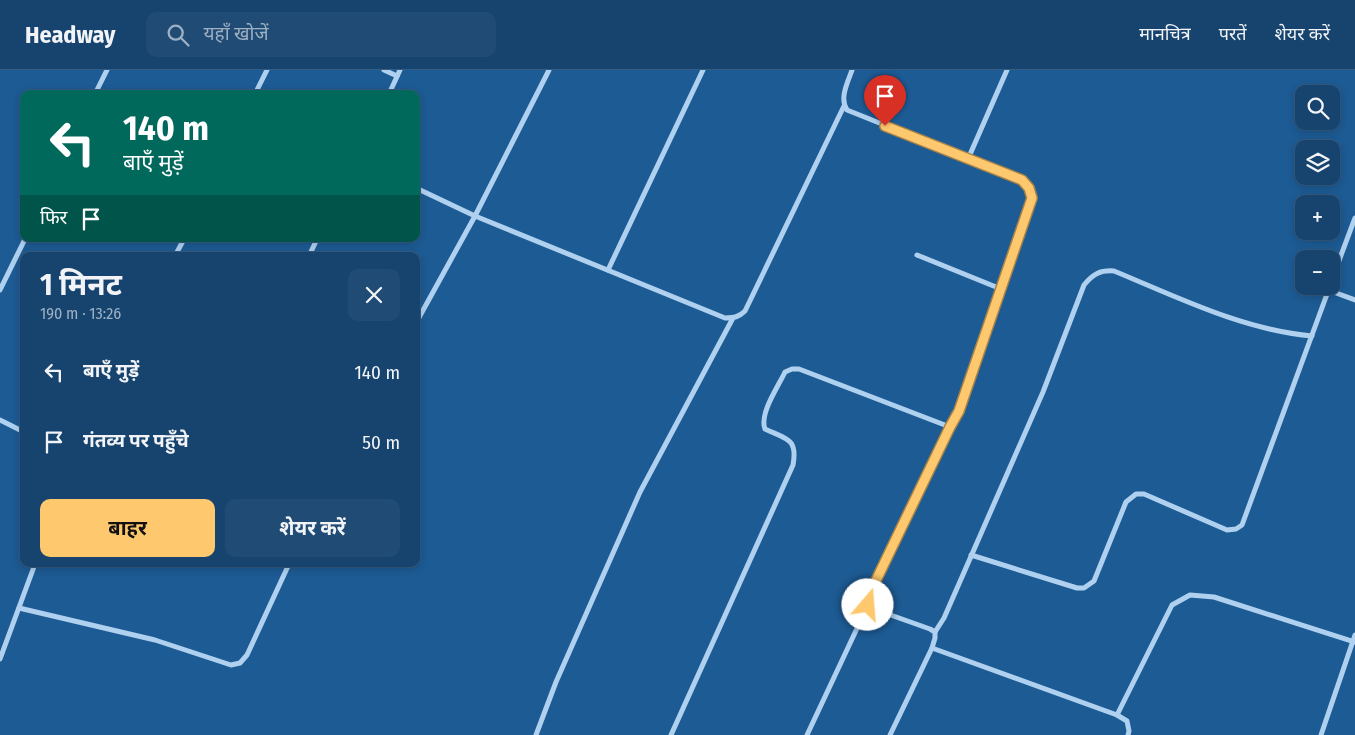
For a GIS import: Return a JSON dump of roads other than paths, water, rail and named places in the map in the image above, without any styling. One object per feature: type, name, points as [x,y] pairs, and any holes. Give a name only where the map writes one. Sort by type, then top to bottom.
[{"type":"street","points":[[98,90],[107,70]]},
{"type":"street","points":[[257,90],[267,70]]},
{"type":"street","points":[[384,70],[397,76]]},
{"type":"street","points":[[390,90],[400,70]]},
{"type":"street","points":[[420,316],[475,216],[549,70]]},
{"type":"street","points":[[608,270],[704,70]]},
{"type":"street","points":[[420,190],[475,216],[726,318],[733,318],[740,316],[745,311],[844,106],[843,98],[852,70]]},
{"type":"street","points":[[968,159],[1007,70]]},
{"type":"street","points":[[807,735],[868,605],[868,597],[959,411],[1032,198],[1029,188],[1022,180],[852,113],[844,106]]},
{"type":"street","points":[[1340,258],[1355,218]]},
{"type":"street","points":[[0,290],[24,242]]},
{"type":"street","points":[[917,256],[1001,289]]},
{"type":"street","points":[[890,735],[932,648],[936,638],[935,632],[944,618],[1043,392],[1084,285],[1097,272],[1114,271],[1220,314],[1281,332],[1312,336]]},
{"type":"street","points":[[1340,293],[1355,300]]},
{"type":"street","points":[[971,555],[1077,588],[1084,588],[1094,581],[1126,502],[1136,494],[1144,494],[1227,530],[1236,529],[1242,525],[1327,295]]},
{"type":"street","points":[[536,735],[556,682],[640,492],[733,318]]},
{"type":"street","points":[[671,735],[793,465],[796,451],[790,441],[765,429],[763,423],[765,414],[785,372],[792,369],[799,370],[950,427]]},
{"type":"street","points":[[0,420],[20,430]]},
{"type":"street","points":[[0,659],[35,567]]},
{"type":"street","points":[[19,608],[155,640],[231,665],[240,664],[247,655],[288,567]]},
{"type":"street","points":[[1117,715],[1172,604],[1190,595],[1214,597],[1353,642]]},
{"type":"street","points":[[868,605],[935,632]]},
{"type":"street","points":[[1321,735],[1355,635]]},
{"type":"street","points":[[932,648],[1117,715],[1127,721],[1128,735]]}]
